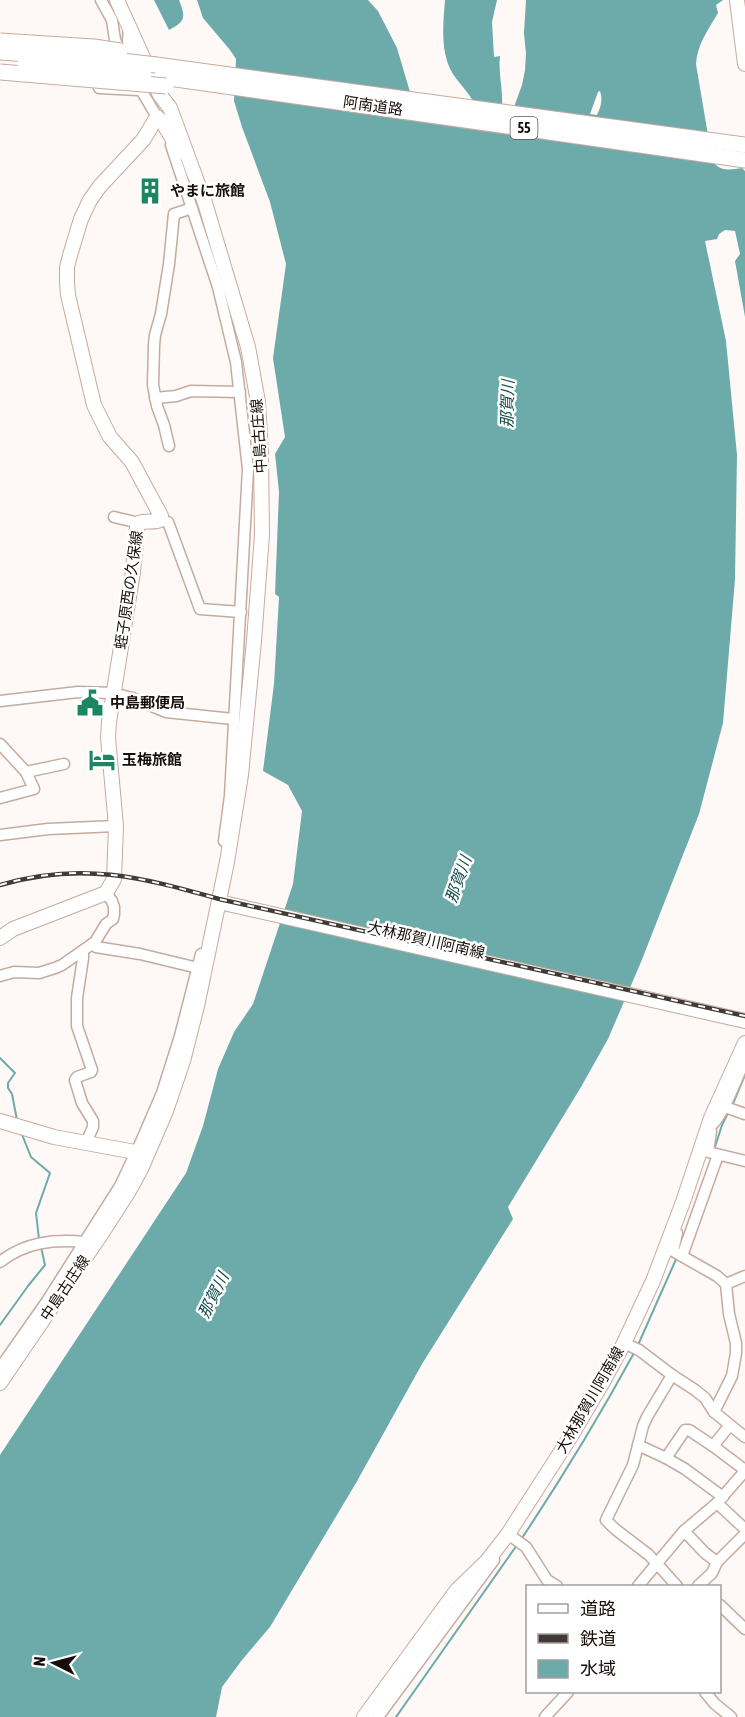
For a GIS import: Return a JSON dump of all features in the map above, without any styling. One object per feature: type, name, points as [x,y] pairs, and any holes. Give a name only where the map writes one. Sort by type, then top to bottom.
[{"type":"highway","name":"55","points":[[0,41],[94,47],[152,56],[303,90]]},
{"type":"highway","name":"阿南道路","points":[[0,52],[114,60],[745,159]]},
{"type":"highway","name":"阿南道路","points":[[0,62],[303,90],[745,146]]},
{"type":"highway","name":"55","points":[[0,72],[303,90]]},
{"type":"main road","name":"中島古庄線","points":[[117,0],[160,95],[170,108],[192,164],[228,275],[248,347],[258,402],[262,535],[241,775],[221,898]]},
{"type":"main road","points":[[737,0],[745,64]]},
{"type":"main road","points":[[160,120],[180,151],[192,164]]},
{"type":"main road","name":"蛭子原西の久保線","points":[[106,893],[114,879],[116,826],[108,738],[112,693],[139,523],[157,522],[161,516],[132,462],[110,437],[94,405],[68,294],[67,267],[81,219],[90,200],[160,120]]},
{"type":"main road","points":[[0,938],[13,929],[106,893]]},
{"type":"main road","points":[[129,1191],[166,1111],[183,1061],[221,898]]},
{"type":"main road","name":"大林那賀川阿南線","points":[[221,898],[735,1015]]},
{"type":"main road","name":"大林那賀川阿南線","points":[[364,1717],[457,1590],[497,1548],[515,1539],[624,1342],[653,1281],[709,1127],[745,1043]]},
{"type":"main road","points":[[0,1121],[54,1137],[135,1152],[137,1157],[128,1181],[129,1191]]},
{"type":"main road","name":"中島古庄線","points":[[0,1383],[129,1191]]},
{"type":"street","points":[[0,1368],[47,1301],[120,1186],[162,1094],[180,1036],[211,912],[221,898],[219,875],[230,796],[249,469],[236,362],[218,287],[179,164],[160,120],[114,40],[112,20],[101,0]]},
{"type":"street","points":[[129,26],[128,40],[135,80]]},
{"type":"street","points":[[0,80],[141,90]]},
{"type":"street","points":[[169,446],[153,385],[155,335],[161,314],[169,264],[174,214],[192,208]]},
{"type":"street","points":[[155,398],[176,396],[191,391],[240,392]]},
{"type":"street","points":[[114,517],[139,523]]},
{"type":"street","points":[[160,520],[168,522],[200,609],[241,612]]},
{"type":"street","points":[[0,701],[78,692],[112,693],[132,698],[166,712],[233,719]]},
{"type":"street","points":[[0,744],[26,772],[34,789],[0,798]]},
{"type":"street","points":[[26,772],[64,764]]},
{"type":"street","points":[[0,835],[48,829],[116,826]]},
{"type":"street","points":[[0,976],[14,972],[39,973],[56,968],[88,947],[100,936],[106,924],[113,919],[114,907],[106,893]]},
{"type":"street","points":[[88,947],[149,955],[198,968]]},
{"type":"street","points":[[86,1143],[93,1121],[82,1103],[75,1080],[92,1070],[77,1026],[77,998],[88,947]]},
{"type":"street","points":[[745,1060],[729,1094],[733,1110],[709,1127],[708,1152],[745,1161]]},
{"type":"street","points":[[682,1256],[715,1154]]},
{"type":"street","points":[[675,1223],[678,1230],[673,1251],[717,1276],[726,1284],[736,1353],[732,1376],[714,1412]]},
{"type":"street","points":[[0,1262],[9,1254],[40,1242],[64,1240],[85,1242]]},
{"type":"street","points":[[726,1284],[745,1276]]},
{"type":"street","points":[[624,1342],[639,1350],[705,1398],[714,1412],[745,1437]]},
{"type":"street","points":[[672,1375],[647,1417],[633,1465],[606,1520],[649,1555],[675,1585]]},
{"type":"street","points":[[713,1446],[730,1425]]},
{"type":"street","points":[[640,1585],[684,1531],[720,1500],[745,1471],[689,1430],[685,1430],[666,1458]]},
{"type":"street","points":[[638,1445],[686,1469],[720,1500],[745,1529]]},
{"type":"street","points":[[684,1531],[717,1562]]},
{"type":"street","points":[[701,1585],[712,1573],[717,1562],[745,1534]]},
{"type":"street","points":[[515,1539],[531,1553],[548,1580],[554,1585]]},
{"type":"street","points":[[378,1717],[490,1565],[497,1548]]},
{"type":"street","points":[[721,1606],[745,1629]]},
{"type":"street","points":[[545,1717],[567,1693]]},
{"type":"street","points":[[706,1693],[731,1717]]},
{"type":"water","points":[[154,0],[179,0],[183,14],[182,21],[169,30]]},
{"type":"water","name":"那賀川","points":[[197,0],[368,0],[378,11],[397,48],[410,92],[473,101],[453,74],[446,57],[443,38],[445,0],[497,0],[492,22],[494,57],[500,56],[502,105],[514,107],[525,70],[526,0],[723,0],[716,5],[718,13],[701,44],[696,64],[712,159],[721,168],[742,168],[745,171],[745,317],[735,261],[740,254],[735,231],[725,230],[719,234],[717,239],[705,241],[726,341],[737,455],[735,579],[723,723],[699,814],[608,1039],[508,1207],[513,1219],[422,1364],[356,1483],[270,1627],[222,1687],[216,1717],[0,1717],[0,1455],[186,1173],[203,1126],[218,1069],[234,1032],[253,1004],[293,884],[302,811],[288,785],[263,771],[274,684],[279,597],[275,594],[279,492],[275,454],[285,437],[273,358],[286,264],[270,202],[234,101],[236,59],[203,18]],"holes":[[[600,91],[600,109],[597,115],[590,114],[598,92]]]},
{"type":"waterway","points":[[0,1058],[15,1073],[8,1083],[8,1088],[12,1094],[17,1120]]},
{"type":"waterway","points":[[732,1106],[745,1075]]},
{"type":"waterway","points":[[714,1150],[729,1111]]},
{"type":"waterway","points":[[21,1132],[31,1157],[50,1173],[36,1213],[39,1239]]},
{"type":"waterway","points":[[0,1325],[45,1265],[41,1247]]},
{"type":"waterway","points":[[638,1345],[677,1257]]},
{"type":"waterway","points":[[522,1538],[580,1447],[634,1353]]},
{"type":"waterway","points":[[396,1717],[517,1545]]},
{"type":"railway","points":[[0,885],[57,874],[84,873],[137,879],[745,1016]]},
{"type":"place","name":"やまに旅館","points":[[150,191]]},
{"type":"place","name":"中島郵便局","points":[[90,703]]},
{"type":"place","name":"玉梅旅館","points":[[102,760]]}]
